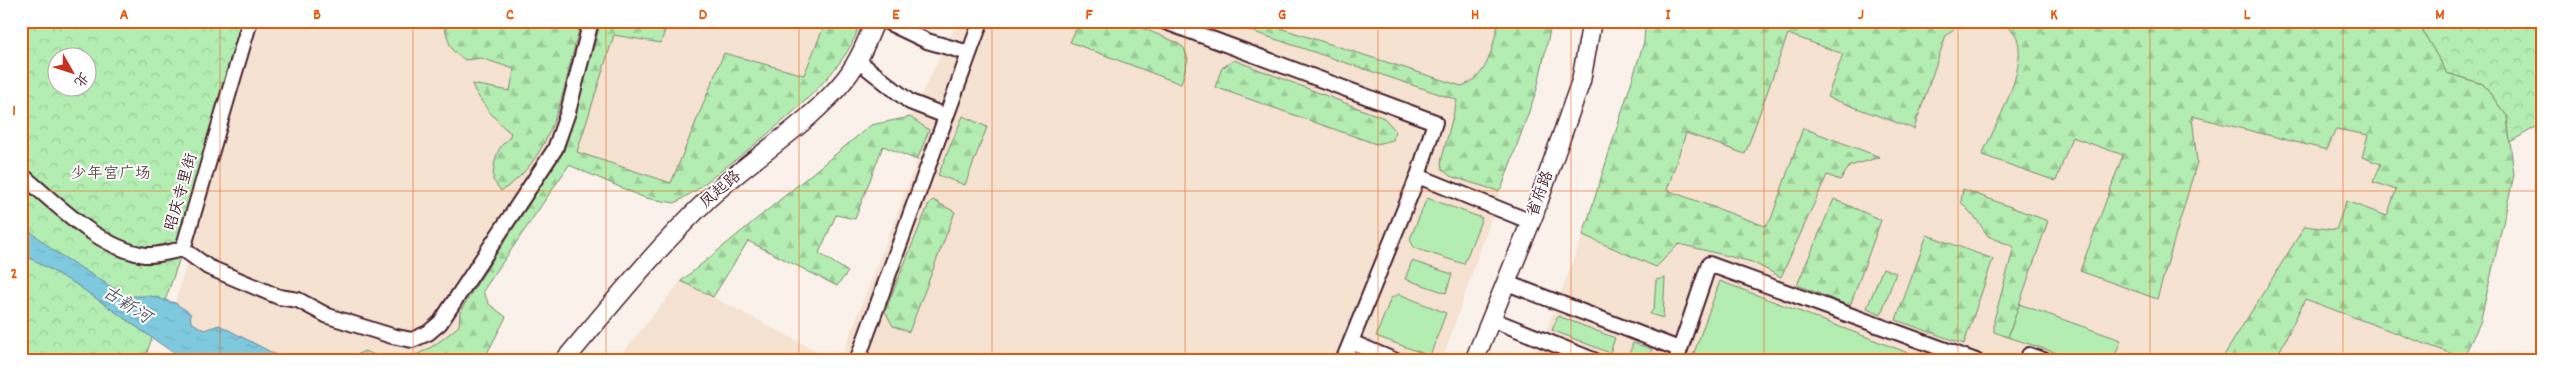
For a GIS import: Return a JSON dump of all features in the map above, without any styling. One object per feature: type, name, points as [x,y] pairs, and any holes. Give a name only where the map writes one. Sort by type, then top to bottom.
[{"type":"street","name":"昭庆寺里街","points":[[21,174],[76,221],[119,248],[147,255],[183,249],[250,21]]},
{"type":"street","points":[[183,249],[208,266],[279,297],[298,300],[328,316],[412,340],[428,333],[440,323],[554,149],[568,112],[591,21]]},
{"type":"street","name":"凤起路","points":[[564,361],[659,248],[710,197],[815,109],[845,79],[857,60],[875,21]]},
{"type":"street","points":[[885,21],[927,41],[969,53]]},
{"type":"street","points":[[857,361],[981,21]]},
{"type":"street","points":[[1163,21],[1435,122],[1418,176],[1343,361]]},
{"type":"street","name":"省府路","points":[[1474,361],[1531,222],[1581,81],[1592,21]]},
{"type":"street","points":[[857,60],[910,102],[946,116]]},
{"type":"street","points":[[1418,176],[1531,222]]},
{"type":"street","points":[[1507,284],[1677,355],[1709,264],[1976,361]]},
{"type":"street","points":[[1491,319],[1596,361]]},
{"type":"street","points":[[1351,342],[1396,361]]},
{"type":"street","points":[[2027,361],[2029,355],[2046,361]]},
{"type":"shaded area","points":[[260,21],[861,21],[845,55],[828,77],[676,196],[565,159],[474,302],[457,339],[435,361],[265,361],[170,319]]},
{"type":"shaded area","points":[[958,21],[1541,21],[1499,141],[1502,187],[1442,361],[840,361],[929,131],[910,117]]},
{"type":"shaded area","points":[[1964,21],[2002,22],[2017,36],[2020,56],[2014,79],[2072,137],[2123,155],[2080,271],[2197,162],[2192,116],[2327,149],[2336,129],[2368,135],[2381,164],[2397,189],[2387,216],[2346,201],[2337,231],[2223,357],[2231,361],[1534,361],[1583,235],[1656,267],[1654,228],[1687,132],[1745,154],[1788,34],[1843,54],[1828,97],[1914,129],[1946,35]]},
{"type":"shaded area","points":[[681,281],[750,316],[836,361],[616,361]]},
{"type":"shaded area","points":[[2305,299],[2463,358],[2461,361],[2275,361]]},
{"type":"green space","name":"少年宫广场","points":[[21,21],[250,21],[183,249],[144,361],[21,361]]},
{"type":"green space","points":[[437,21],[548,21],[579,29],[562,97],[555,119],[545,140],[534,160],[519,177],[501,191],[493,180],[494,167],[500,148],[511,133],[488,110],[472,84],[510,91],[514,69],[481,58],[465,60],[453,50],[444,27]]},
{"type":"green space","points":[[601,21],[668,21],[661,43],[614,35],[577,152],[671,183],[724,53],[804,75],[826,21],[860,21],[852,43],[836,67],[815,91],[764,137],[695,191],[675,203],[645,198],[569,165],[483,291],[489,304],[506,317],[483,361],[355,361],[355,356],[364,351],[392,358],[404,358],[415,355],[436,344],[459,326],[460,312],[475,287],[564,151]]},
{"type":"green space","points":[[1080,21],[1125,21],[1176,42],[1184,48],[1188,59],[1181,84],[1070,42]]},
{"type":"green space","points":[[1228,21],[1258,21],[1461,86],[1478,76],[1483,69],[1491,51],[1499,21],[1552,21],[1537,89],[1502,187],[1498,191],[1450,176],[1442,169],[1441,162],[1457,100],[1227,23]]},
{"type":"green space","points":[[1645,21],[1964,21],[1946,35],[1914,129],[1827,97],[1843,54],[1788,34],[1745,154],[1686,133],[1667,190],[1765,226],[1771,219],[1803,128],[1880,157],[1850,166],[1840,180],[1827,175],[1781,277],[1752,262],[1679,244],[1656,267],[1583,235],[1644,42]]},
{"type":"green space","points":[[2001,21],[2417,21],[2447,73],[2483,84],[2507,116],[2514,175],[2480,323],[2463,358],[2305,299],[2275,361],[2231,361],[2223,357],[2305,226],[2336,230],[2346,201],[2387,216],[2396,190],[2373,182],[2381,164],[2362,157],[2368,135],[2336,129],[2327,150],[2192,116],[2197,162],[2157,299],[2080,271],[2123,155],[2072,137],[2056,181],[1982,155],[2009,97],[2018,65],[2019,51],[2017,38]]},
{"type":"green space","points":[[2417,21],[2543,21],[2543,123],[2510,142],[2507,116],[2483,84],[2447,73]]},
{"type":"green space","points":[[1234,60],[1384,118],[1395,130],[1393,140],[1376,144],[1215,87],[1222,68]]},
{"type":"green space","points":[[963,116],[987,127],[965,185],[938,175]]},
{"type":"green space","points":[[910,117],[929,130],[917,160],[883,146],[855,219],[836,215],[819,253],[848,272],[837,286],[748,241],[713,297],[681,281],[871,125]]},
{"type":"green space","points":[[1963,189],[2048,221],[2008,337],[1994,332],[1994,320],[2014,247],[1988,236],[1961,202]]},
{"type":"green space","points":[[1427,198],[1482,218],[1464,264],[1414,248],[1410,239]]},
{"type":"green space","points":[[1834,199],[1881,220],[1850,306],[1797,285]]},
{"type":"green space","points":[[933,200],[955,212],[909,332],[893,326],[885,311],[928,206]]},
{"type":"green space","points":[[1927,235],[1993,259],[1964,344],[1896,320]]},
{"type":"green space","points":[[1412,261],[1452,274],[1446,293],[1405,279]]},
{"type":"green space","points":[[1883,268],[1896,273],[1881,314],[1867,308]]},
{"type":"green space","points":[[1665,278],[1663,318],[1650,314],[1654,308],[1656,280]]},
{"type":"green space","points":[[1720,281],[1929,361],[1691,361]]},
{"type":"green space","points":[[1399,294],[1446,313],[1430,356],[1376,336],[1391,298]]},
{"type":"green space","points":[[2019,304],[2121,340],[2113,361],[2081,361],[2008,337]]},
{"type":"green space","points":[[1558,316],[1615,338],[1610,353],[1552,330]]},
{"type":"green space","points":[[1633,343],[1652,349],[1648,361],[1627,360]]},
{"type":"water","name":"古新河","points":[[21,218],[24,226],[54,251],[126,296],[151,296],[175,303],[190,313],[191,322],[204,330],[219,325],[288,361],[185,361],[77,285],[21,253]]}]
